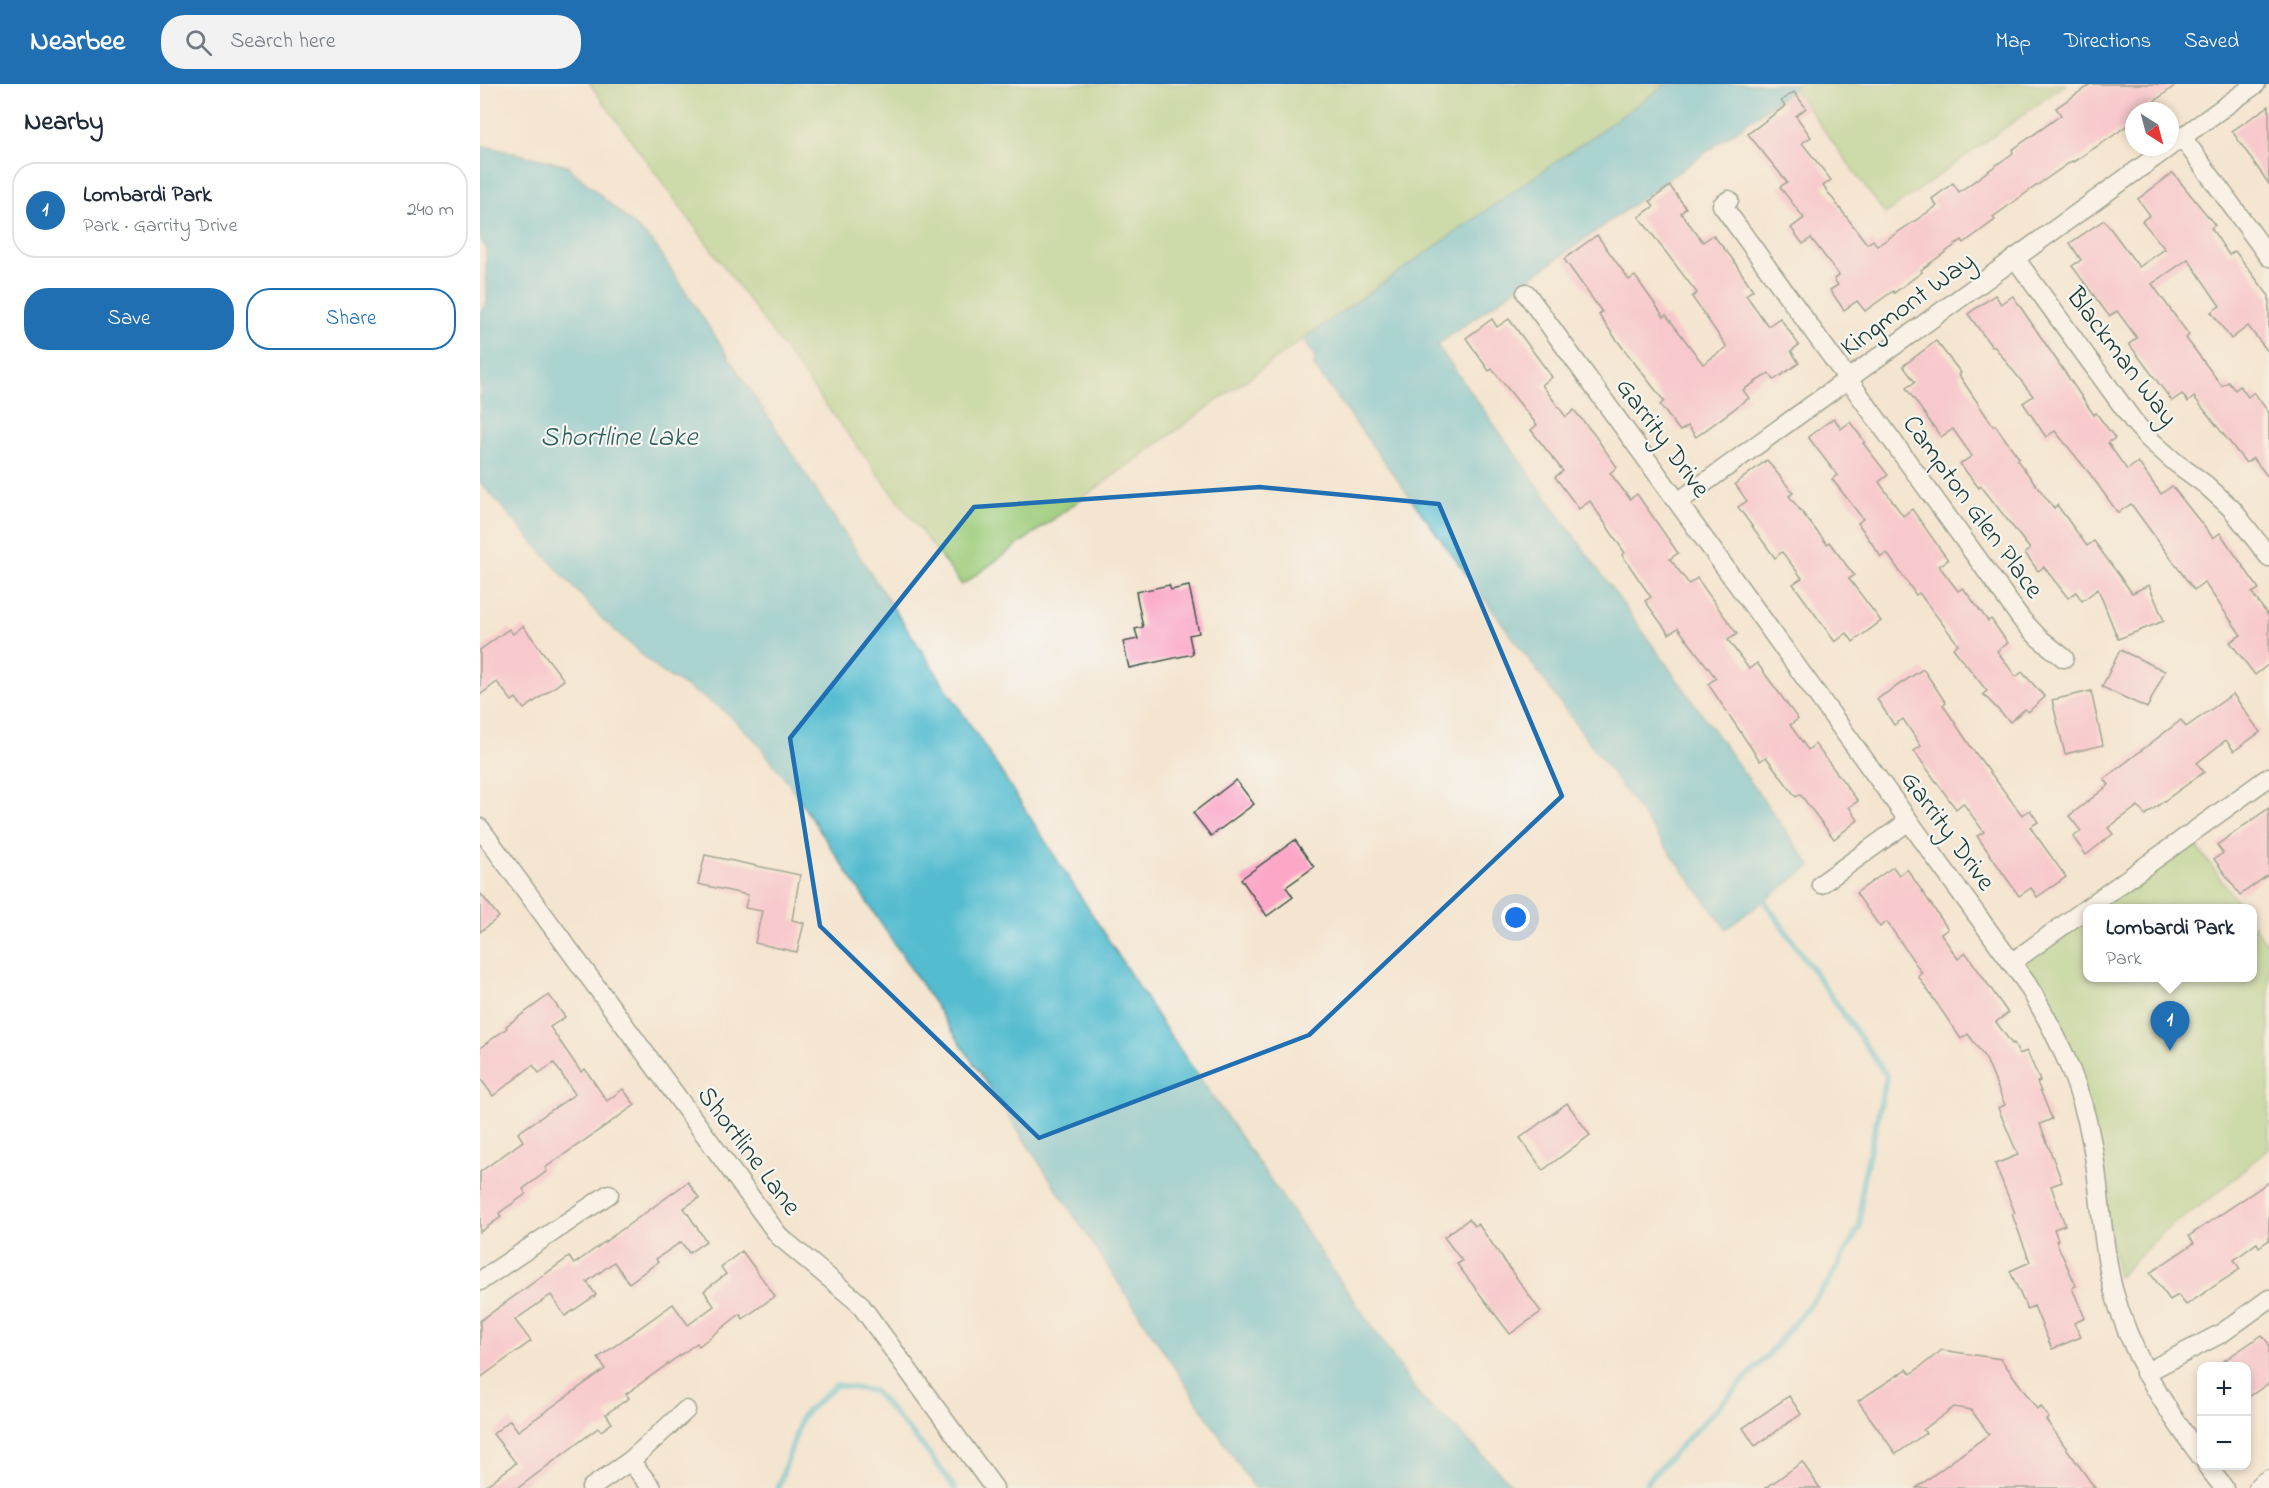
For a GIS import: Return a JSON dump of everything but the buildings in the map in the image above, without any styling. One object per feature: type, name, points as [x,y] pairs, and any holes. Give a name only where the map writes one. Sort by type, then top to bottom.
[{"type":"main road","points":[[2262,1488],[2269,1483]]},
{"type":"street","name":"Kingmont Way","points":[[2179,139],[2256,84]]},
{"type":"street","points":[[2179,149],[2269,257]]},
{"type":"street","name":"Kingmont Way","points":[[1678,502],[2156,156]]},
{"type":"street","name":"Campton Glen Place","points":[[1729,200],[1722,205],[2022,620],[2039,638],[2064,658]]},
{"type":"street","name":"Blackman Way","points":[[2015,258],[2134,422],[2176,463],[2206,485],[2232,509],[2269,557]]},
{"type":"street","name":"Garrity Drive","points":[[1526,293],[1909,821],[2011,963],[2046,1016],[2066,1056],[2081,1099],[2092,1142],[2105,1254],[2127,1333],[2145,1373],[2172,1419],[2197,1452]]},
{"type":"street","points":[[2093,904],[2269,777]]},
{"type":"street","points":[[1821,884],[1909,821]]},
{"type":"street","name":"Shortline Lane","points":[[480,828],[779,1236],[859,1303],[994,1488]]},
{"type":"street","points":[[2011,963],[2083,911]]},
{"type":"street","points":[[480,1281],[609,1194]]},
{"type":"street","points":[[2145,1373],[2222,1333],[2269,1299]]},
{"type":"street","points":[[591,1488],[630,1461],[686,1410]]},
{"type":"street","points":[[630,1461],[652,1488]]},
{"type":"street","points":[[2210,1470],[2224,1488]]},
{"type":"highlighted area","points":[[1260,487],[1439,504],[1562,796],[1309,1035],[1039,1138],[820,926],[790,738],[974,507]]},
{"type":"green space","points":[[590,84],[1667,84],[1303,339],[962,585],[816,392]]},
{"type":"green space","points":[[1797,84],[2066,84],[1885,214],[1794,89]]},
{"type":"green space","points":[[2189,835],[2239,904],[2093,904]]},
{"type":"green space","points":[[2083,911],[2083,982],[2257,982],[2257,930],[2269,947],[2269,1148],[2215,1195],[2162,1233],[2118,1277],[2078,1068],[2065,1034],[2038,987],[2011,963]]},
{"type":"water","points":[[1667,84],[1797,84],[1794,89],[1437,345],[1811,866],[1726,929],[1314,366],[1315,357],[1303,339]]},
{"type":"water","name":"Shortline Lake","points":[[480,145],[566,165],[653,242],[994,761],[1161,1022],[1422,1399],[1455,1427],[1515,1488],[1254,1488],[785,778],[754,739],[721,708],[660,671],[600,617],[480,482],[480,312],[487,303],[486,248],[480,240]]},
{"type":"waterway","points":[[1645,1488],[1648,1480],[1766,1357],[1828,1283],[1860,1226],[1862,1185],[1887,1076],[1761,896]]},
{"type":"waterway","points":[[778,1488],[802,1416],[836,1385],[874,1391],[927,1451],[955,1488]]},
{"type":"place","name":"Lombardi Park","points":[[2170,1051]]}]
